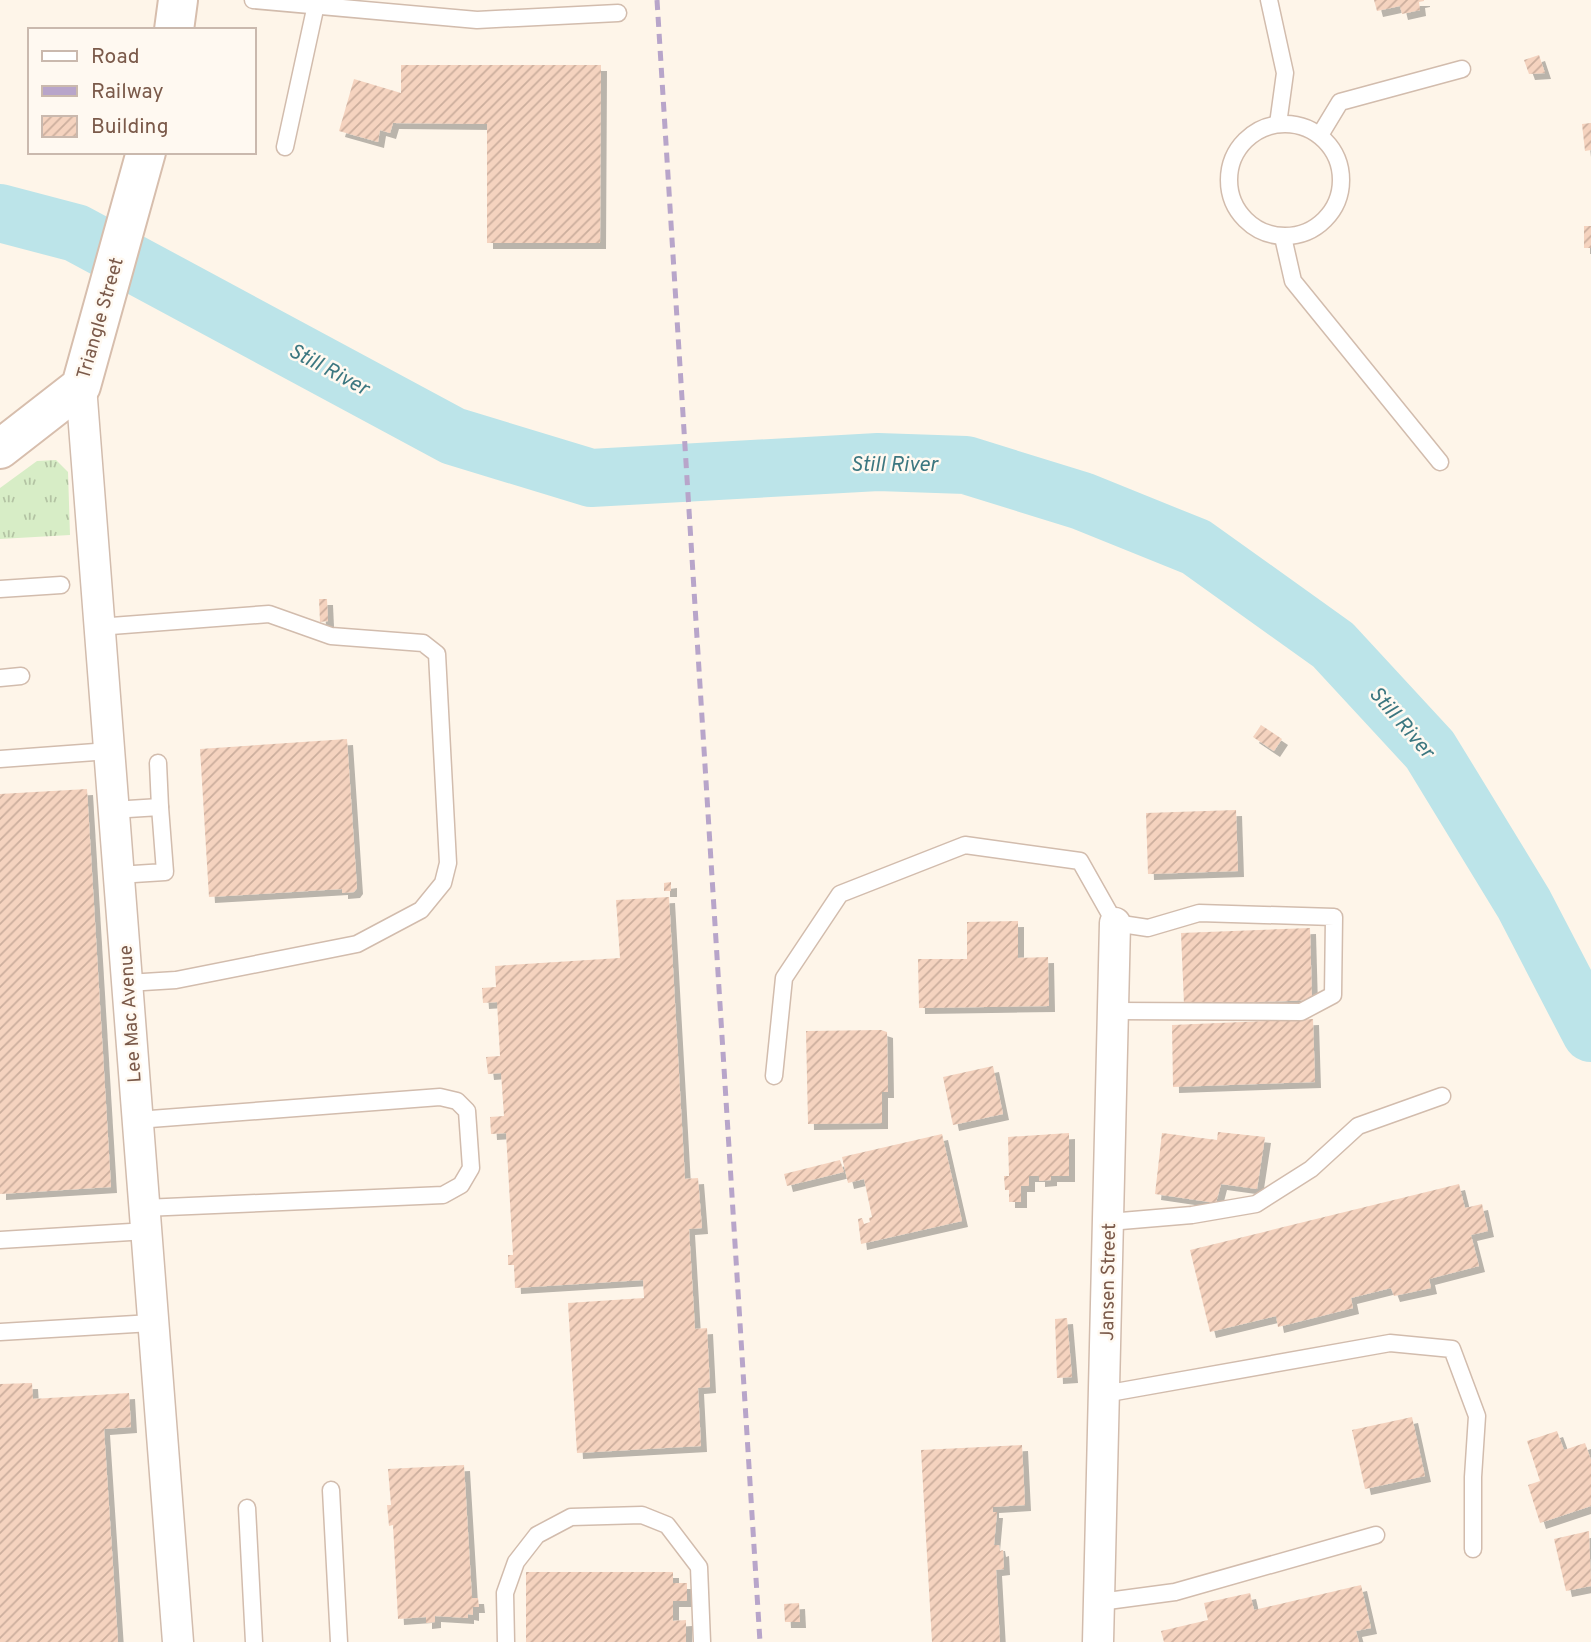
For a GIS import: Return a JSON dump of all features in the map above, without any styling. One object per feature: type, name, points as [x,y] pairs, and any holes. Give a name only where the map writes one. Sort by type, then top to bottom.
[{"type":"street","points":[[174,28],[178,0]]},
{"type":"street","name":"Triangle Street","points":[[0,449],[81,386],[145,154]]},
{"type":"street","name":"Lee Mac Avenue","points":[[81,386],[177,1642]]},
{"type":"street","name":"Jansen Street","points":[[1098,1642],[1115,923]]},
{"type":"lane","points":[[253,0],[317,2],[477,20],[618,13]]},
{"type":"lane","points":[[1269,0],[1285,72],[1278,124]]},
{"type":"lane","points":[[285,147],[317,2]]},
{"type":"lane","points":[[1320,135],[1340,102],[1462,69]]},
{"type":"lane","points":[[1278,124],[1298,125],[1320,135],[1336,153],[1342,177],[1338,200],[1325,220],[1305,233],[1283,237],[1262,231],[1244,219],[1233,200],[1229,178],[1233,158],[1243,142],[1259,130],[1278,124]]},
{"type":"lane","points":[[1283,237],[1293,281],[1440,462]]},
{"type":"lane","points":[[0,589],[61,585]]},
{"type":"lane","points":[[98,627],[269,614],[331,636],[423,643],[431,646],[437,654],[449,863],[443,883],[422,909],[357,944],[176,980],[127,983]]},
{"type":"lane","points":[[0,678],[21,676]]},
{"type":"lane","points":[[0,759],[109,751]]},
{"type":"lane","points":[[118,876],[165,872],[158,763]]},
{"type":"lane","points":[[112,810],[160,807]]},
{"type":"lane","points":[[774,1076],[784,978],[840,894],[965,845],[1080,860],[1115,923],[1148,929],[1199,914],[1334,917],[1333,995],[1301,1012],[1113,1010]]},
{"type":"lane","points":[[1109,1222],[1192,1215],[1256,1204],[1311,1169],[1358,1126],[1442,1096]]},
{"type":"lane","points":[[0,1240],[146,1220],[443,1195],[461,1185],[471,1168],[467,1111],[457,1101],[440,1097],[138,1121]]},
{"type":"lane","points":[[0,1332],[152,1322]]},
{"type":"lane","points":[[1104,1394],[1390,1343],[1452,1349],[1477,1416],[1473,1477],[1473,1549]]},
{"type":"lane","points":[[331,1490],[339,1642]]},
{"type":"lane","points":[[247,1508],[254,1642]]},
{"type":"lane","points":[[506,1642],[505,1593],[516,1562],[537,1535],[571,1517],[642,1515],[667,1525],[699,1567],[702,1642]]},
{"type":"lane","points":[[1100,1602],[1175,1592],[1376,1535]]},
{"type":"green space","points":[[56,460],[68,472],[70,535],[0,539],[0,488],[37,461]]},
{"type":"building","points":[[1374,0],[1424,1],[1419,2],[1420,10],[1402,14],[1400,6],[1377,11]]},
{"type":"building","points":[[1539,55],[1545,73],[1529,74],[1524,60]]},
{"type":"building","points":[[401,65],[601,65],[600,243],[487,243],[487,124],[393,123],[390,133],[380,130],[378,142],[339,131],[354,79],[401,93]]},
{"type":"building","points":[[1591,123],[1591,150],[1585,151],[1582,124]]},
{"type":"building","points":[[1584,226],[1591,226],[1591,248],[1584,248]]},
{"type":"building","points":[[319,599],[327,599],[328,621],[320,622]]},
{"type":"building","points":[[1261,725],[1282,739],[1274,751],[1253,737]]},
{"type":"building","points":[[347,739],[357,888],[354,892],[342,893],[342,889],[209,897],[200,749]]},
{"type":"building","points":[[87,789],[111,1187],[0,1194],[0,794]]},
{"type":"building","points":[[1236,810],[1238,871],[1148,874],[1146,813]]},
{"type":"building","points":[[671,882],[671,891],[664,891],[664,883]]},
{"type":"building","points":[[669,897],[685,1179],[698,1178],[702,1228],[689,1229],[695,1329],[707,1328],[710,1387],[698,1388],[701,1446],[577,1453],[568,1303],[644,1298],[643,1280],[515,1288],[514,1265],[508,1265],[508,1255],[513,1255],[506,1133],[491,1134],[490,1117],[504,1116],[501,1073],[488,1074],[486,1057],[500,1056],[497,1002],[483,1003],[482,988],[496,987],[495,966],[620,958],[616,900]]},
{"type":"building","points":[[1018,921],[1018,958],[1048,957],[1049,1006],[919,1008],[918,959],[967,959],[967,922]]},
{"type":"building","points":[[1310,928],[1312,1000],[1184,1005],[1181,933]]},
{"type":"building","points":[[1313,1019],[1315,1082],[1173,1087],[1172,1025]]},
{"type":"building","points":[[806,1031],[887,1032],[888,1092],[882,1092],[882,1123],[808,1124]]},
{"type":"building","points":[[993,1066],[1003,1114],[953,1125],[943,1077]]},
{"type":"building","points":[[1218,1132],[1265,1137],[1257,1189],[1221,1184],[1216,1203],[1155,1194],[1162,1133],[1217,1140]]},
{"type":"building","points":[[1069,1133],[1069,1176],[1051,1176],[1051,1180],[1039,1181],[1039,1176],[1029,1176],[1029,1186],[1021,1186],[1021,1202],[1009,1202],[1009,1190],[1005,1190],[1004,1176],[1009,1176],[1008,1137]]},
{"type":"building","points":[[942,1134],[962,1221],[861,1244],[858,1219],[862,1218],[864,1224],[870,1222],[869,1218],[872,1217],[864,1179],[848,1183],[842,1157]]},
{"type":"building","points":[[840,1160],[844,1172],[787,1186],[784,1174]]},
{"type":"building","points":[[1459,1184],[1465,1208],[1482,1204],[1488,1231],[1471,1235],[1479,1266],[1429,1279],[1431,1288],[1394,1296],[1391,1288],[1351,1298],[1353,1308],[1278,1327],[1276,1316],[1210,1332],[1190,1250]]},
{"type":"building","points":[[1067,1318],[1072,1377],[1057,1378],[1055,1319]]},
{"type":"building","points":[[32,1383],[33,1399],[129,1393],[131,1427],[104,1429],[118,1642],[0,1642],[0,1384]]},
{"type":"building","points":[[1412,1417],[1425,1476],[1365,1489],[1352,1430]]},
{"type":"building","points":[[1557,1431],[1564,1450],[1585,1443],[1591,1460],[1591,1506],[1540,1523],[1528,1485],[1540,1481],[1527,1441]]},
{"type":"building","points":[[1022,1445],[1025,1505],[993,1507],[993,1512],[997,1512],[994,1545],[999,1545],[1000,1551],[1003,1550],[1004,1569],[996,1570],[1000,1642],[932,1642],[921,1450]]},
{"type":"building","points":[[464,1465],[472,1598],[478,1598],[479,1607],[473,1607],[473,1615],[468,1614],[468,1618],[435,1616],[435,1622],[426,1623],[426,1617],[398,1619],[393,1525],[389,1526],[387,1505],[391,1505],[388,1469]]},
{"type":"building","points":[[1589,1531],[1591,1586],[1566,1591],[1554,1539]]},
{"type":"building","points":[[526,1572],[673,1572],[673,1583],[687,1583],[687,1601],[673,1601],[673,1621],[686,1620],[686,1642],[526,1642]]},
{"type":"building","points":[[1361,1585],[1371,1628],[1356,1631],[1359,1642],[1164,1642],[1161,1631],[1208,1620],[1204,1603],[1250,1593],[1254,1610]]},
{"type":"building","points":[[799,1603],[800,1622],[785,1622],[784,1604]]},
{"type":"waterway","name":"Still River","points":[[0,213],[76,233],[453,436],[591,478],[878,462],[966,465],[1082,501],[1196,547],[1333,645],[1430,750],[1524,904],[1591,1033]]},
{"type":"railway","points":[[657,0],[760,1642]]}]
